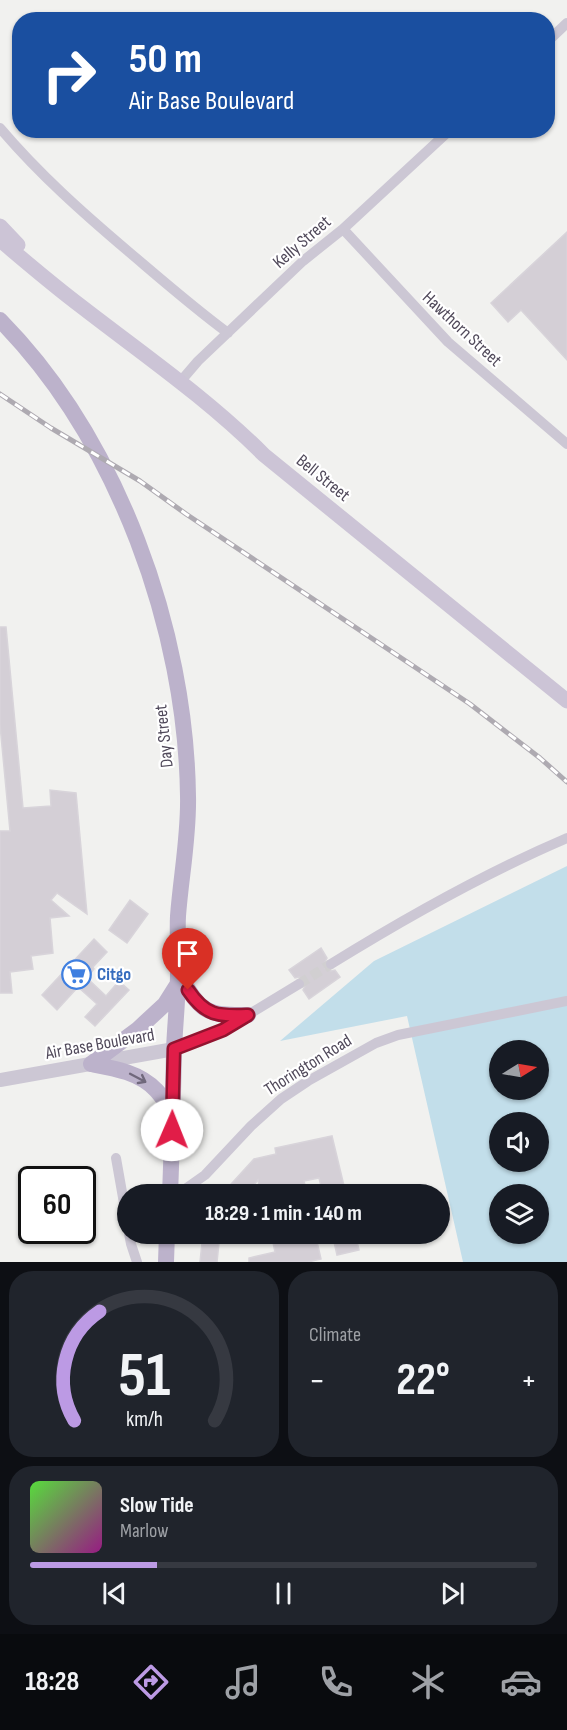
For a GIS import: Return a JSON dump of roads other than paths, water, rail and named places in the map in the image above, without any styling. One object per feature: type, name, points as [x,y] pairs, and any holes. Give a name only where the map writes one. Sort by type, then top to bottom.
[{"type":"main road","name":"Bell Street","points":[[0,226],[55,285]]},
{"type":"main road","name":"Bell Street","points":[[0,240],[81,307],[180,382],[243,434],[264,455],[567,701]]},
{"type":"main road","name":"Day Street","points":[[0,320],[24,346],[65,401],[95,450],[125,510],[149,573],[174,663],[182,707],[188,798],[178,917],[170,1184]]},
{"type":"main road","points":[[91,1064],[137,1030],[165,1004],[178,978],[196,1003],[209,1011],[224,1016],[248,1015]]},
{"type":"main road","points":[[91,1064],[119,1069],[142,1079],[155,1089],[173,1112]]},
{"type":"main road","points":[[166,1262],[167,1244]]},
{"type":"street","points":[[555,34],[567,23]]},
{"type":"street","points":[[0,128],[45,178],[75,206],[228,333]]},
{"type":"street","name":"Kelly Street","points":[[180,382],[198,361],[303,261],[343,229],[441,138]]},
{"type":"street","name":"Hawthorn Street","points":[[343,229],[447,342],[567,444]]},
{"type":"street","points":[[331,964],[444,898],[497,870],[567,838]]},
{"type":"street","name":"Air Base Boulevard","points":[[0,1080],[174,1049],[223,1030],[299,984]]},
{"type":"street","name":"Thorington Road","points":[[192,1184],[205,1175],[281,1099],[376,1043],[398,1035],[566,1001]]},
{"type":"street","points":[[116,1158],[121,1184]]},
{"type":"street","points":[[130,1244],[137,1262]]},
{"type":"tunnel","points":[[299,984],[331,964]]},
{"type":"railway","points":[[0,394],[51,428],[140,481],[470,704],[567,782]]},
{"type":"place","name":"Citgo","points":[[76,974]]}]
